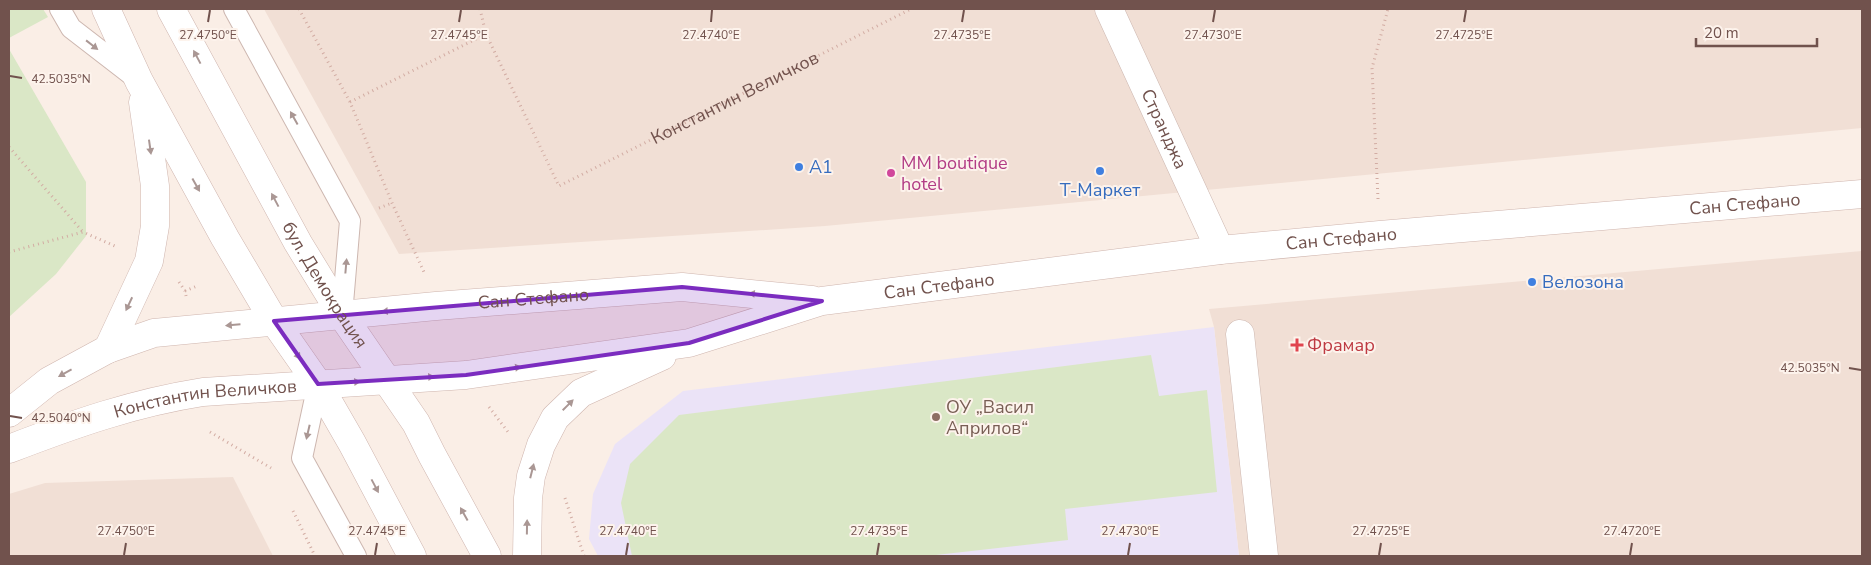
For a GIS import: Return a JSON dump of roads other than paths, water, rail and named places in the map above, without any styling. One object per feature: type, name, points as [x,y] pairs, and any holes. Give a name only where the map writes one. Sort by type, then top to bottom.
[{"type":"main road","points":[[106,9],[139,81],[224,238],[274,321],[318,384],[352,443],[412,556]]},
{"type":"main road","name":"бул. Демокрация","points":[[171,9],[298,243],[342,315],[416,423],[487,556]]},
{"type":"main road","name":"Странджа","points":[[1109,9],[1220,250]]},
{"type":"main road","points":[[108,349],[149,261],[155,226],[155,186],[139,81]]},
{"type":"main road","name":"Сан Стефано","points":[[318,384],[466,375],[689,343],[822,301],[1220,250],[1862,194]]},
{"type":"main road","name":"Сан Стефано","points":[[274,321],[682,287],[822,301]]},
{"type":"main road","points":[[9,413],[49,381],[108,349],[154,333],[274,321]]},
{"type":"main road","points":[[1240,334],[1264,556]]},
{"type":"main road","points":[[527,556],[528,498],[531,476],[541,445],[556,418],[581,393],[689,343]]},
{"type":"main road","name":"Константин Величков","points":[[9,448],[88,419],[150,401],[203,392],[318,384]]},
{"type":"lane","points":[[60,9],[71,28],[139,81]]},
{"type":"lane","points":[[234,9],[350,220],[342,315]]},
{"type":"lane","points":[[318,384],[302,458],[356,556]]},
{"type":"place","name":"A1","points":[[799,167]]},
{"type":"place","name":"Т-Маркет","points":[[1100,171]]},
{"type":"place","name":"MM boutique hotel","points":[[891,173]]},
{"type":"place","name":"Велозона","points":[[1532,282]]},
{"type":"place","name":"Фрамар","points":[[1297,345]]},
{"type":"place","name":"ОУ „Васил Априлов“","points":[[936,417]]}]
